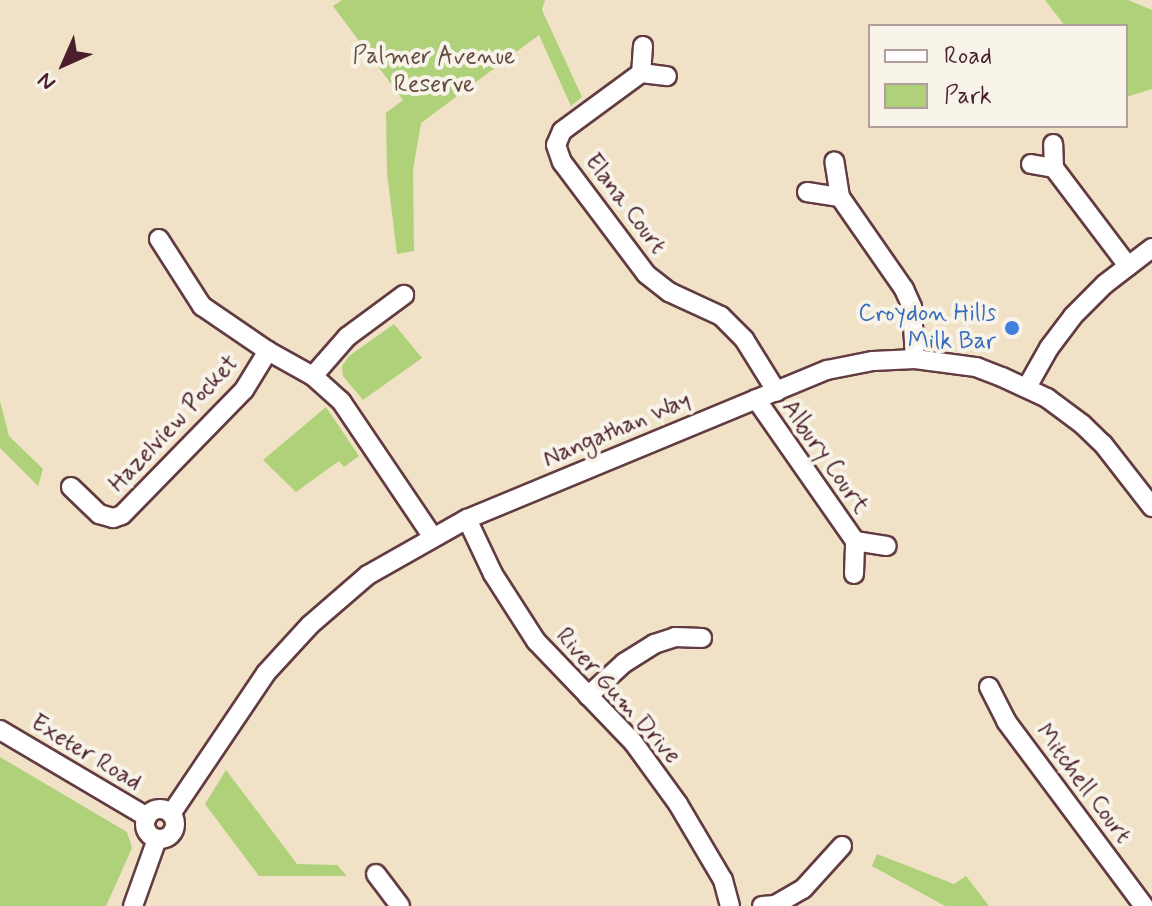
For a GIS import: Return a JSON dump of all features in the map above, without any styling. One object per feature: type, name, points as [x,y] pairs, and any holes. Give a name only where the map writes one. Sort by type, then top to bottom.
[{"type":"street","points":[[643,46],[641,73],[667,76]]},
{"type":"street","name":"Elana Court","points":[[641,73],[562,131],[556,145],[562,162],[646,274],[669,292],[721,316],[744,339],[777,392]]},
{"type":"street","points":[[1053,144],[1054,168],[1128,266]]},
{"type":"street","points":[[834,161],[840,197],[904,289],[912,307],[915,359]]},
{"type":"street","points":[[1031,164],[1054,168]]},
{"type":"street","points":[[807,192],[840,197]]},
{"type":"street","points":[[159,239],[202,306],[268,351],[313,376],[341,401],[432,536]]},
{"type":"street","points":[[1027,387],[1049,348],[1073,316],[1152,248]]},
{"type":"street","points":[[313,376],[347,337],[404,295]]},
{"type":"street","name":"Hazelview Pocket","points":[[71,487],[99,514],[113,518],[130,509],[244,390],[268,351]]},
{"type":"street","name":"Nangathan Way","points":[[171,814],[266,673],[310,625],[368,575],[432,536],[467,519],[827,370],[873,361],[915,359],[976,367],[1027,387],[1065,410],[1103,444],[1151,504]]},
{"type":"street","name":"Albury Court","points":[[756,399],[855,541],[854,574]]},
{"type":"street","name":"River Gum Drive","points":[[467,519],[515,612],[536,641],[633,742],[678,804],[723,880],[731,905]]},
{"type":"street","name":"Albury Court","points":[[855,541],[887,546]]},
{"type":"street","points":[[588,696],[624,663],[654,644],[675,637],[702,638]]},
{"type":"street","name":"Mitchell Court","points":[[989,687],[1006,721],[1144,906]]},
{"type":"street","name":"Exeter Road","points":[[0,730],[147,817]]},
{"type":"street","points":[[158,809],[171,814],[176,822],[174,832],[166,838],[157,839],[147,831],[147,817],[158,809]]},
{"type":"street","points":[[133,906],[157,839]]},
{"type":"street","points":[[762,906],[775,905],[803,889],[842,846]]},
{"type":"street","points":[[376,874],[400,906]]},
{"type":"street","points":[[731,905],[755,906]]},
{"type":"green space","name":"Palmer Avenue Reserve","points":[[342,0],[545,0],[542,10],[582,97],[571,106],[539,35],[421,123],[413,170],[414,251],[397,254],[387,173],[386,113],[403,100],[333,6]]},
{"type":"green space","points":[[1045,0],[1128,0],[1152,10],[1152,89],[1128,96],[1128,24],[1063,24]]},
{"type":"green space","points":[[394,324],[422,358],[363,400],[343,376],[342,366],[349,356]]},
{"type":"green space","points":[[0,401],[9,436],[43,469],[38,486],[0,448]]},
{"type":"green space","points":[[326,407],[359,456],[344,467],[339,461],[296,492],[263,460]]},
{"type":"green space","points":[[0,757],[127,832],[132,848],[106,906],[0,906]]},
{"type":"green space","points":[[226,770],[297,864],[337,865],[347,876],[259,876],[205,804]]},
{"type":"green space","points":[[877,854],[954,884],[966,876],[989,906],[945,906],[872,866]]},
{"type":"place","name":"Croydon Hills Milk Bar","points":[[1012,328]]}]
